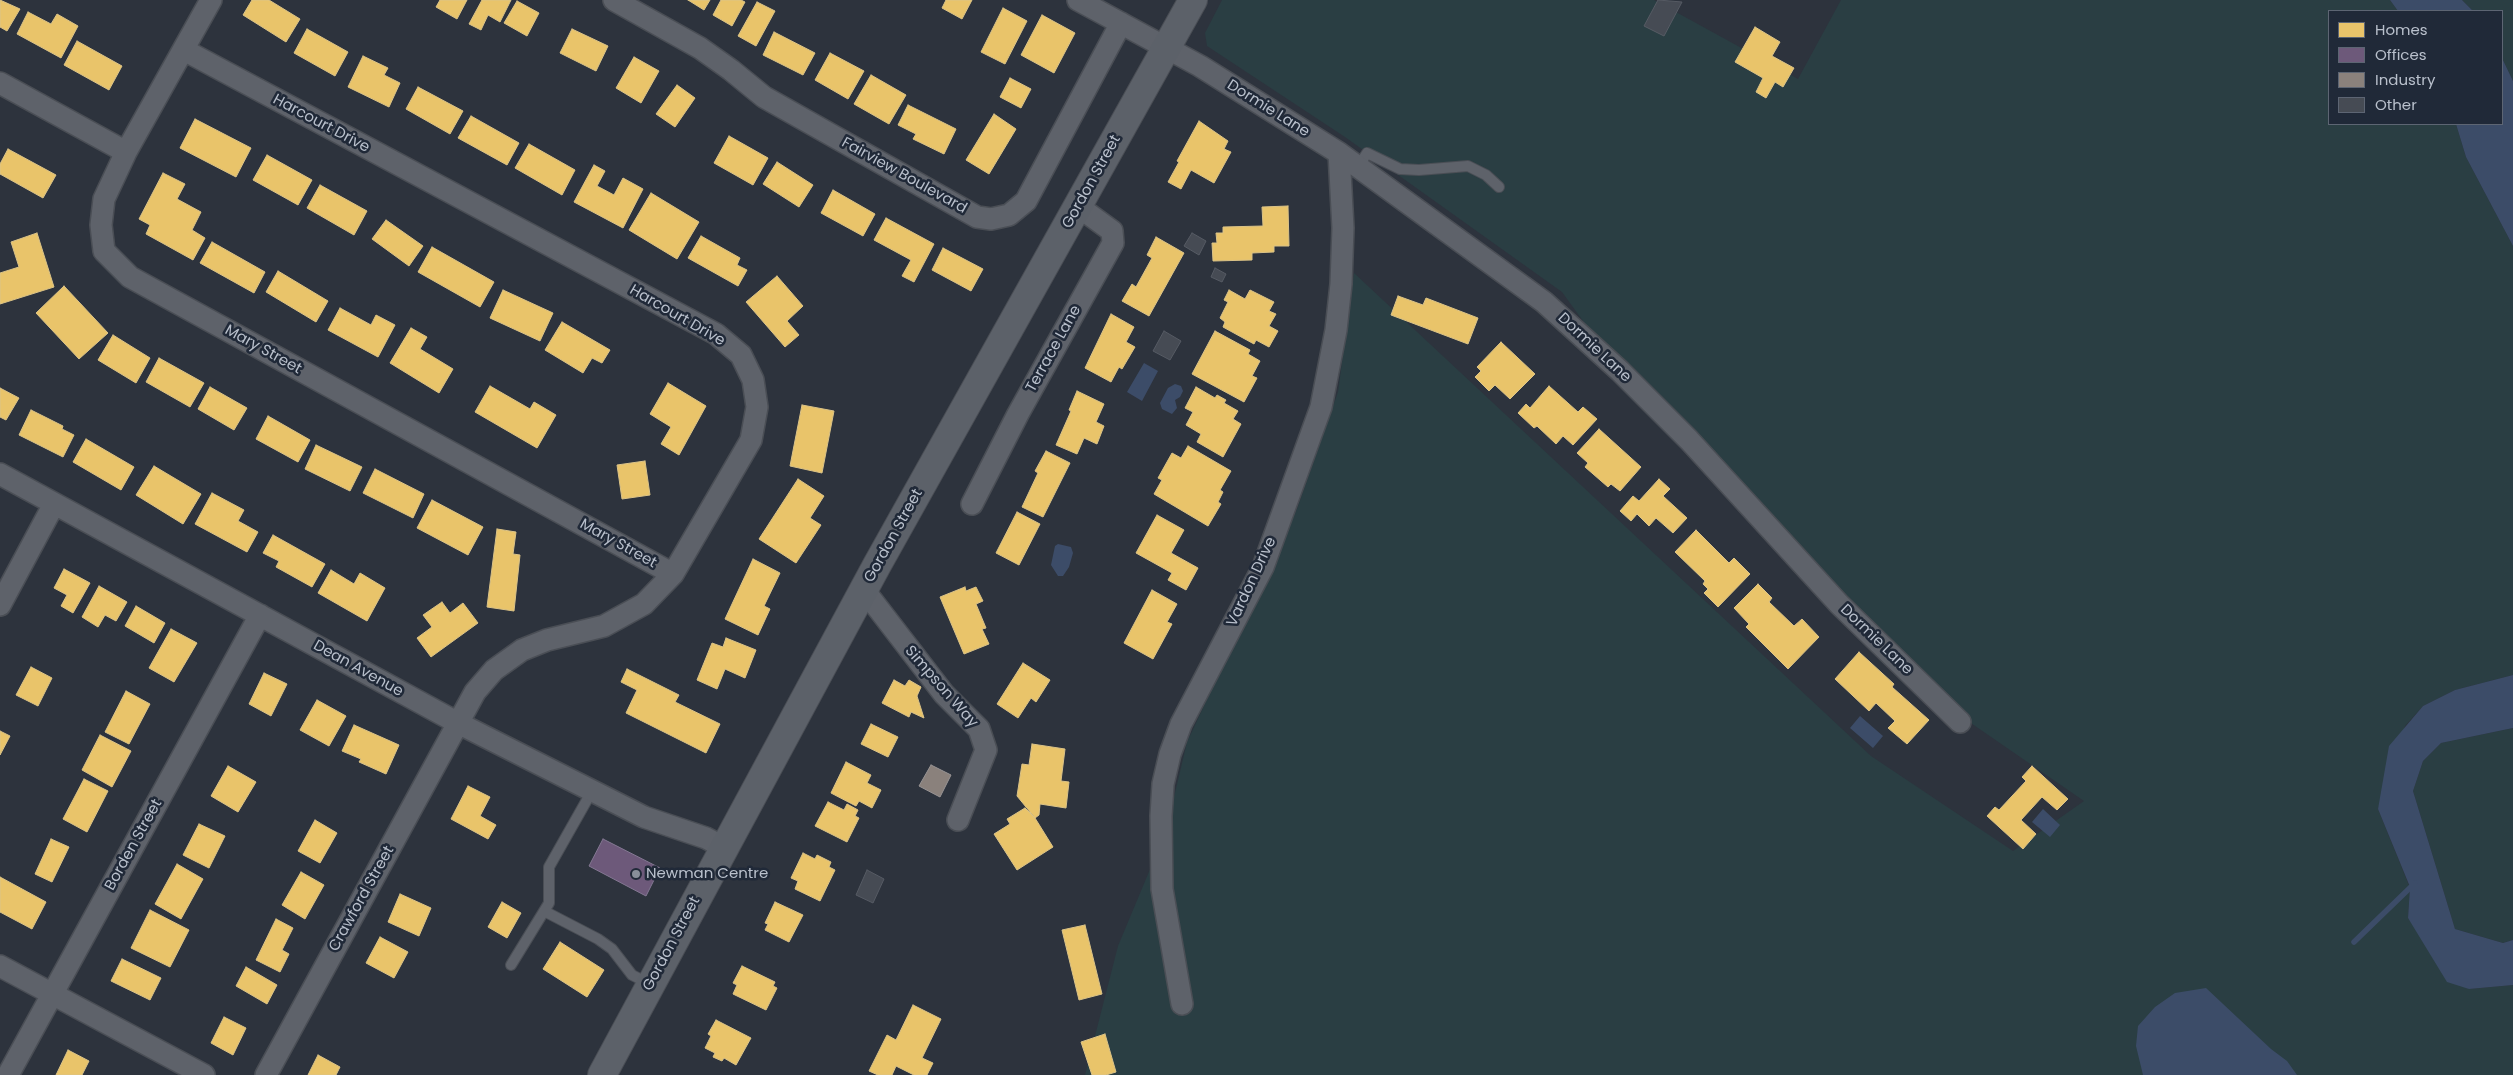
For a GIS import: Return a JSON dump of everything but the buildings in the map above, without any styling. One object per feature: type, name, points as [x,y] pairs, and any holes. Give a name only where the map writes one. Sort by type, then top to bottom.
[{"type":"main road","name":"Gordon Street","points":[[602,1075],[723,847],[965,406],[1193,0]]},
{"type":"street","name":"Mary Street","points":[[211,0],[126,152],[104,199],[101,225],[104,251],[130,277],[673,574]]},
{"type":"street","name":"Fairview Boulevard","points":[[614,0],[700,48],[764,97],[977,217],[991,219],[1009,216],[1026,201],[1121,23]]},
{"type":"street","name":"Dormie Lane","points":[[1078,0],[1200,66],[1339,153],[1544,302],[1620,371],[1689,440],[1839,604],[1960,722]]},
{"type":"street","name":"Harcourt Drive","points":[[184,50],[716,334],[741,355],[753,380],[757,407],[751,440],[673,574],[644,604],[604,626],[547,640],[522,650],[494,670],[475,692],[458,723]]},
{"type":"street","points":[[0,83],[126,152]]},
{"type":"street","name":"Vardon Drive","points":[[1182,1004],[1162,889],[1161,816],[1163,784],[1170,754],[1181,724],[1263,567],[1321,407],[1336,330],[1341,284],[1343,228],[1339,153]]},
{"type":"street","name":"Terrace Lane","points":[[972,504],[1018,414],[1113,243],[1112,231],[1078,207]]},
{"type":"street","name":"Dean Avenue","points":[[0,474],[458,723],[644,817],[706,838],[723,847]]},
{"type":"street","points":[[0,605],[54,504]]},
{"type":"street","name":"Simpson Way","points":[[864,590],[944,694],[979,729],[986,750],[958,820]]},
{"type":"street","name":"Borden Street","points":[[8,1075],[260,616]]},
{"type":"street","name":"Crawford Street","points":[[266,1075],[458,723]]},
{"type":"street","points":[[0,966],[204,1075]]},
{"type":"lane","points":[[1358,167],[1367,153],[1400,169],[1419,170],[1468,166],[1486,175],[1499,187]]},
{"type":"lane","points":[[511,965],[549,903],[548,867],[592,791]]},
{"type":"lane","points":[[544,911],[598,939],[612,949],[632,975],[651,984]]},
{"type":"green space","points":[[1222,0],[1654,0],[1798,79],[1841,0],[2390,0],[2397,10],[2328,10],[2328,125],[2456,125],[2466,157],[2513,246],[2513,675],[2455,690],[2423,706],[2405,726],[2378,809],[2410,888],[2408,918],[2469,989],[2513,985],[2513,1075],[1085,1075],[1118,946],[1166,831],[1187,742],[1297,509],[1338,392],[1354,273],[1871,756],[2013,851],[2084,801],[1965,719],[1620,372],[1562,292],[1345,137],[1207,46],[1205,33]]},
{"type":"green space","points":[[2462,0],[2513,0],[2513,81],[2503,60],[2503,10],[2472,10]]},
{"type":"green space","points":[[2513,728],[2513,940],[2503,943],[2455,929],[2413,791],[2423,761],[2441,743]]},
{"type":"water","points":[[2390,0],[2462,0],[2472,10],[2397,10]]},
{"type":"water","points":[[2503,60],[2513,81],[2513,246],[2466,157],[2456,125],[2503,125]]},
{"type":"water","points":[[1144,363],[1158,371],[1142,401],[1127,392]]},
{"type":"water","points":[[1175,384],[1181,386],[1183,391],[1180,397],[1175,400],[1177,408],[1172,414],[1162,409],[1160,403],[1168,388]]},
{"type":"water","points":[[1058,544],[1071,547],[1073,553],[1069,567],[1063,576],[1058,576],[1051,565],[1055,546]]},
{"type":"water","points":[[2513,675],[2513,728],[2441,743],[2423,761],[2413,791],[2455,929],[2503,943],[2513,940],[2513,985],[2469,989],[2447,982],[2408,918],[2410,887],[2378,809],[2389,746],[2423,706],[2455,690]]},
{"type":"water","points":[[1860,716],[1883,736],[1873,748],[1850,728]]},
{"type":"water","points":[[2043,809],[2060,825],[2050,837],[2032,822]]},
{"type":"water","points":[[2206,988],[2271,1049],[2287,1061],[2297,1075],[2143,1075],[2136,1046],[2138,1026],[2155,1007],[2175,993]]},
{"type":"waterway","points":[[2354,942],[2415,883]]},
{"type":"place","name":"Newman Centre","points":[[636,874]]}]
